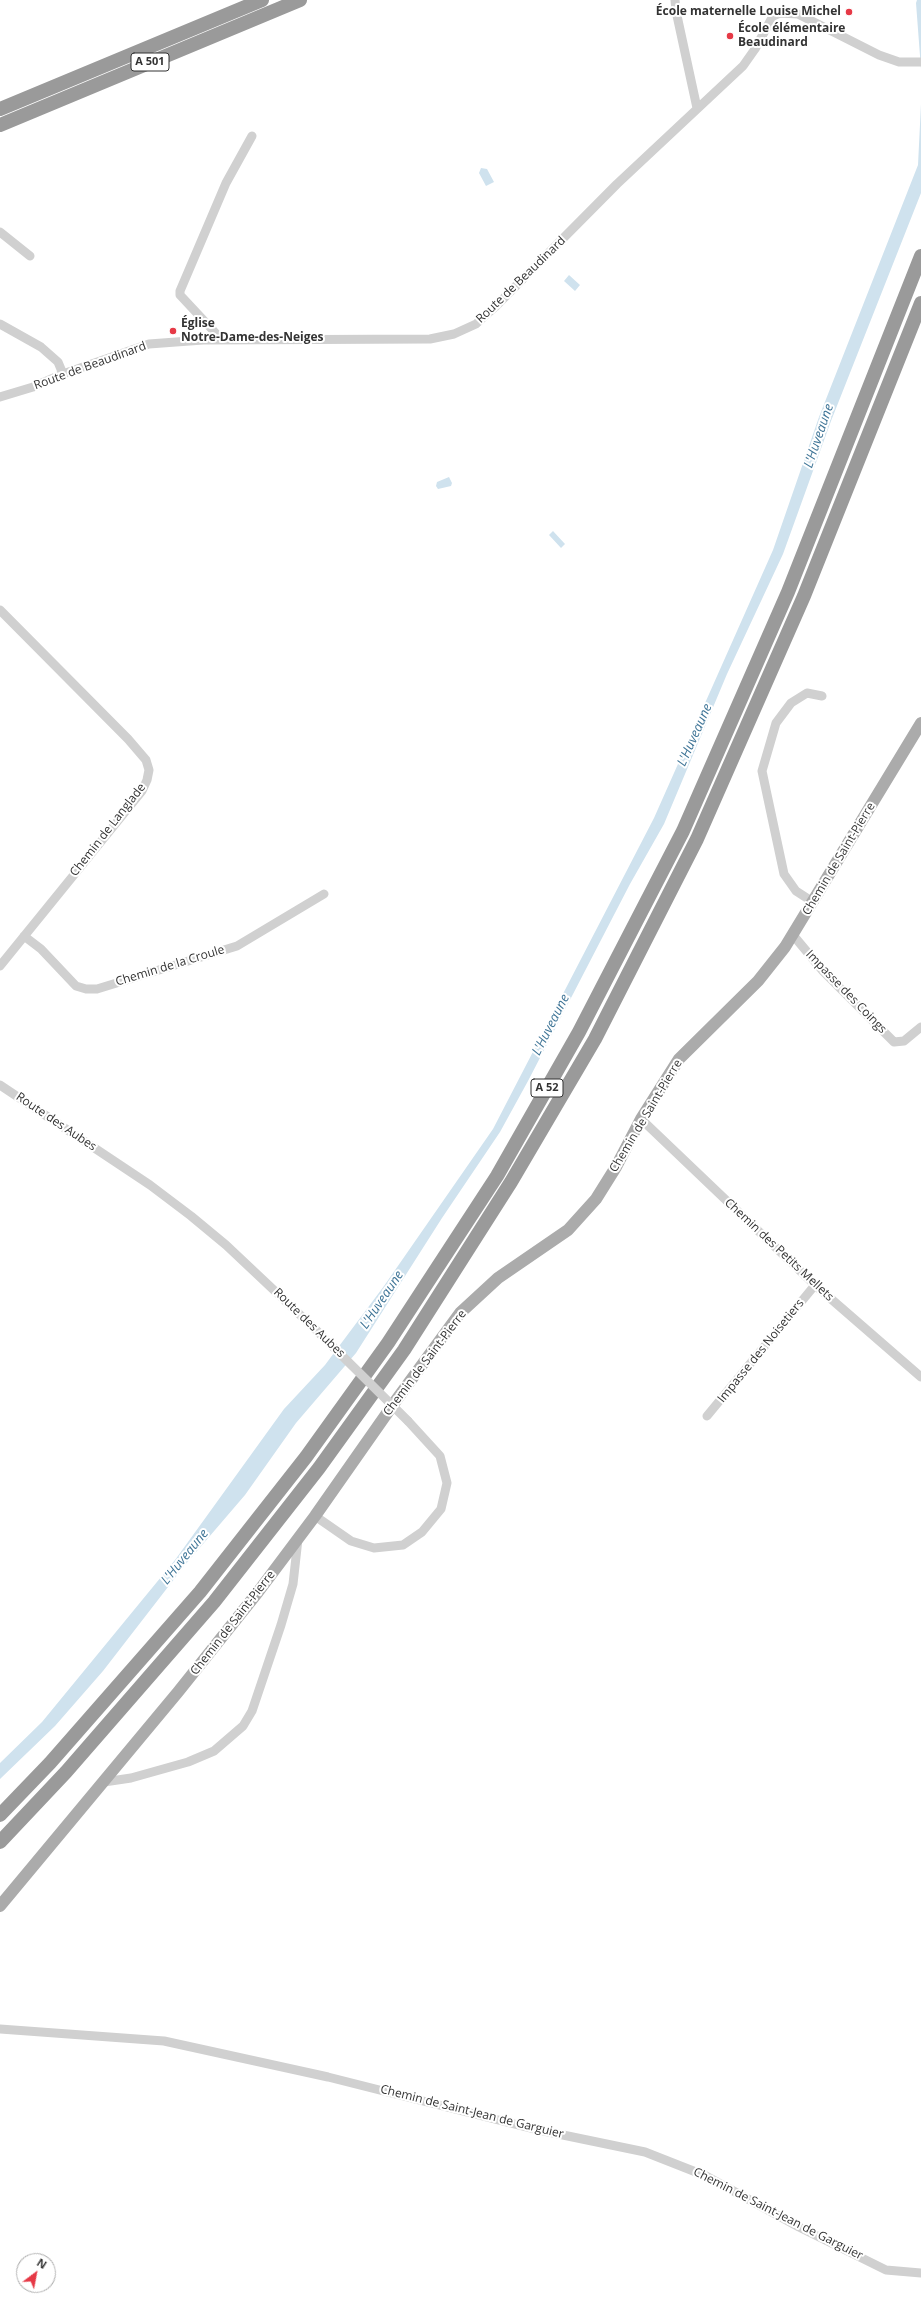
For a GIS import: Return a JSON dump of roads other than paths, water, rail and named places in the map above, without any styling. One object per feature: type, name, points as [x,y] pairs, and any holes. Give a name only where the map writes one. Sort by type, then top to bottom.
[{"type":"highway","name":"A 501","points":[[0,109],[262,0]]},
{"type":"highway","name":"A 501","points":[[0,125],[300,0]]},
{"type":"highway","name":"A 52","points":[[0,1815],[50,1763],[200,1592],[301,1463],[388,1343],[496,1176],[579,1032],[683,830],[788,592],[921,256]]},
{"type":"highway","name":"A 52","points":[[0,1841],[66,1772],[214,1602],[320,1468],[404,1350],[511,1182],[594,1039],[697,839],[804,596],[921,303]]},
{"type":"main road","name":"Chemin de Saint-Pierre","points":[[0,1907],[178,1692],[298,1539],[397,1399],[460,1314],[498,1278],[545,1247],[585,1213],[616,1167],[641,1120],[679,1059],[758,981],[793,935],[921,723]]},
{"type":"street","points":[[675,0],[676,11],[697,108]]},
{"type":"street","name":"Route de Beaudinard","points":[[0,398],[148,344],[174,341],[430,338],[454,334],[476,324],[697,108],[743,66],[756,49],[773,16],[780,13],[798,14],[884,57],[899,62],[919,62]]},
{"type":"street","points":[[222,340],[180,295],[180,290],[226,183],[252,136]]},
{"type":"street","points":[[0,232],[30,256]]},
{"type":"street","points":[[0,324],[41,347],[58,362],[63,374]]},
{"type":"street","name":"Chemin de Langlade","points":[[0,610],[128,738],[146,760],[149,770],[147,780],[142,791],[0,966]]},
{"type":"street","points":[[814,902],[796,891],[784,874],[762,771],[776,723],[791,702],[807,693],[822,696]]},
{"type":"street","name":"Chemin de la Croule","points":[[24,936],[41,949],[76,986],[86,989],[97,989],[237,946],[324,894]]},
{"type":"street","name":"Impasse des Coings","points":[[793,935],[823,971],[894,1042],[904,1041],[921,1027]]},
{"type":"street","name":"Route des Aubes","points":[[0,1085],[150,1185],[226,1245],[313,1326],[408,1421],[440,1456],[447,1483],[441,1509],[422,1532],[403,1546],[374,1548],[351,1541],[315,1516]]},
{"type":"street","name":"Chemin des Petits Mellets","points":[[641,1120],[815,1285],[921,1377]]},
{"type":"street","name":"Impasse des Noisetiers","points":[[707,1416],[815,1285]]},
{"type":"street","points":[[104,1782],[131,1778],[188,1762],[214,1751],[243,1726],[252,1712],[287,1605],[293,1584],[298,1539]]},
{"type":"street","name":"Chemin de Saint-Jean de Garguier","points":[[0,2029],[164,2041],[328,2077],[534,2129],[645,2152],[706,2176],[799,2227],[886,2270],[921,2273]]},
{"type":"water","points":[[917,0],[921,0],[921,69],[916,3]]},
{"type":"water","name":"L'Huveaune","points":[[921,104],[921,193],[831,421],[783,554],[727,674],[664,824],[630,884],[500,1132],[442,1218],[356,1353],[296,1423],[245,1495],[185,1565],[103,1671],[55,1726],[0,1779],[0,1763],[42,1722],[175,1560],[284,1409],[325,1365],[384,1286],[493,1129],[654,818],[773,550],[819,417],[918,165]]},
{"type":"water","points":[[481,168],[487,169],[494,182],[486,186],[479,173]]},
{"type":"water","points":[[569,275],[580,285],[575,291],[564,281]]},
{"type":"water","points":[[449,477],[452,483],[451,486],[438,489],[436,486],[437,482]]},
{"type":"water","points":[[553,531],[565,544],[561,548],[549,535]]},
{"type":"place","name":"École maternelle Louise Michel","points":[[849,12]]},
{"type":"place","name":"École élémentaire Beaudinard","points":[[730,36]]},
{"type":"place","name":"Église Notre-Dame-des-Neiges","points":[[173,331]]}]
